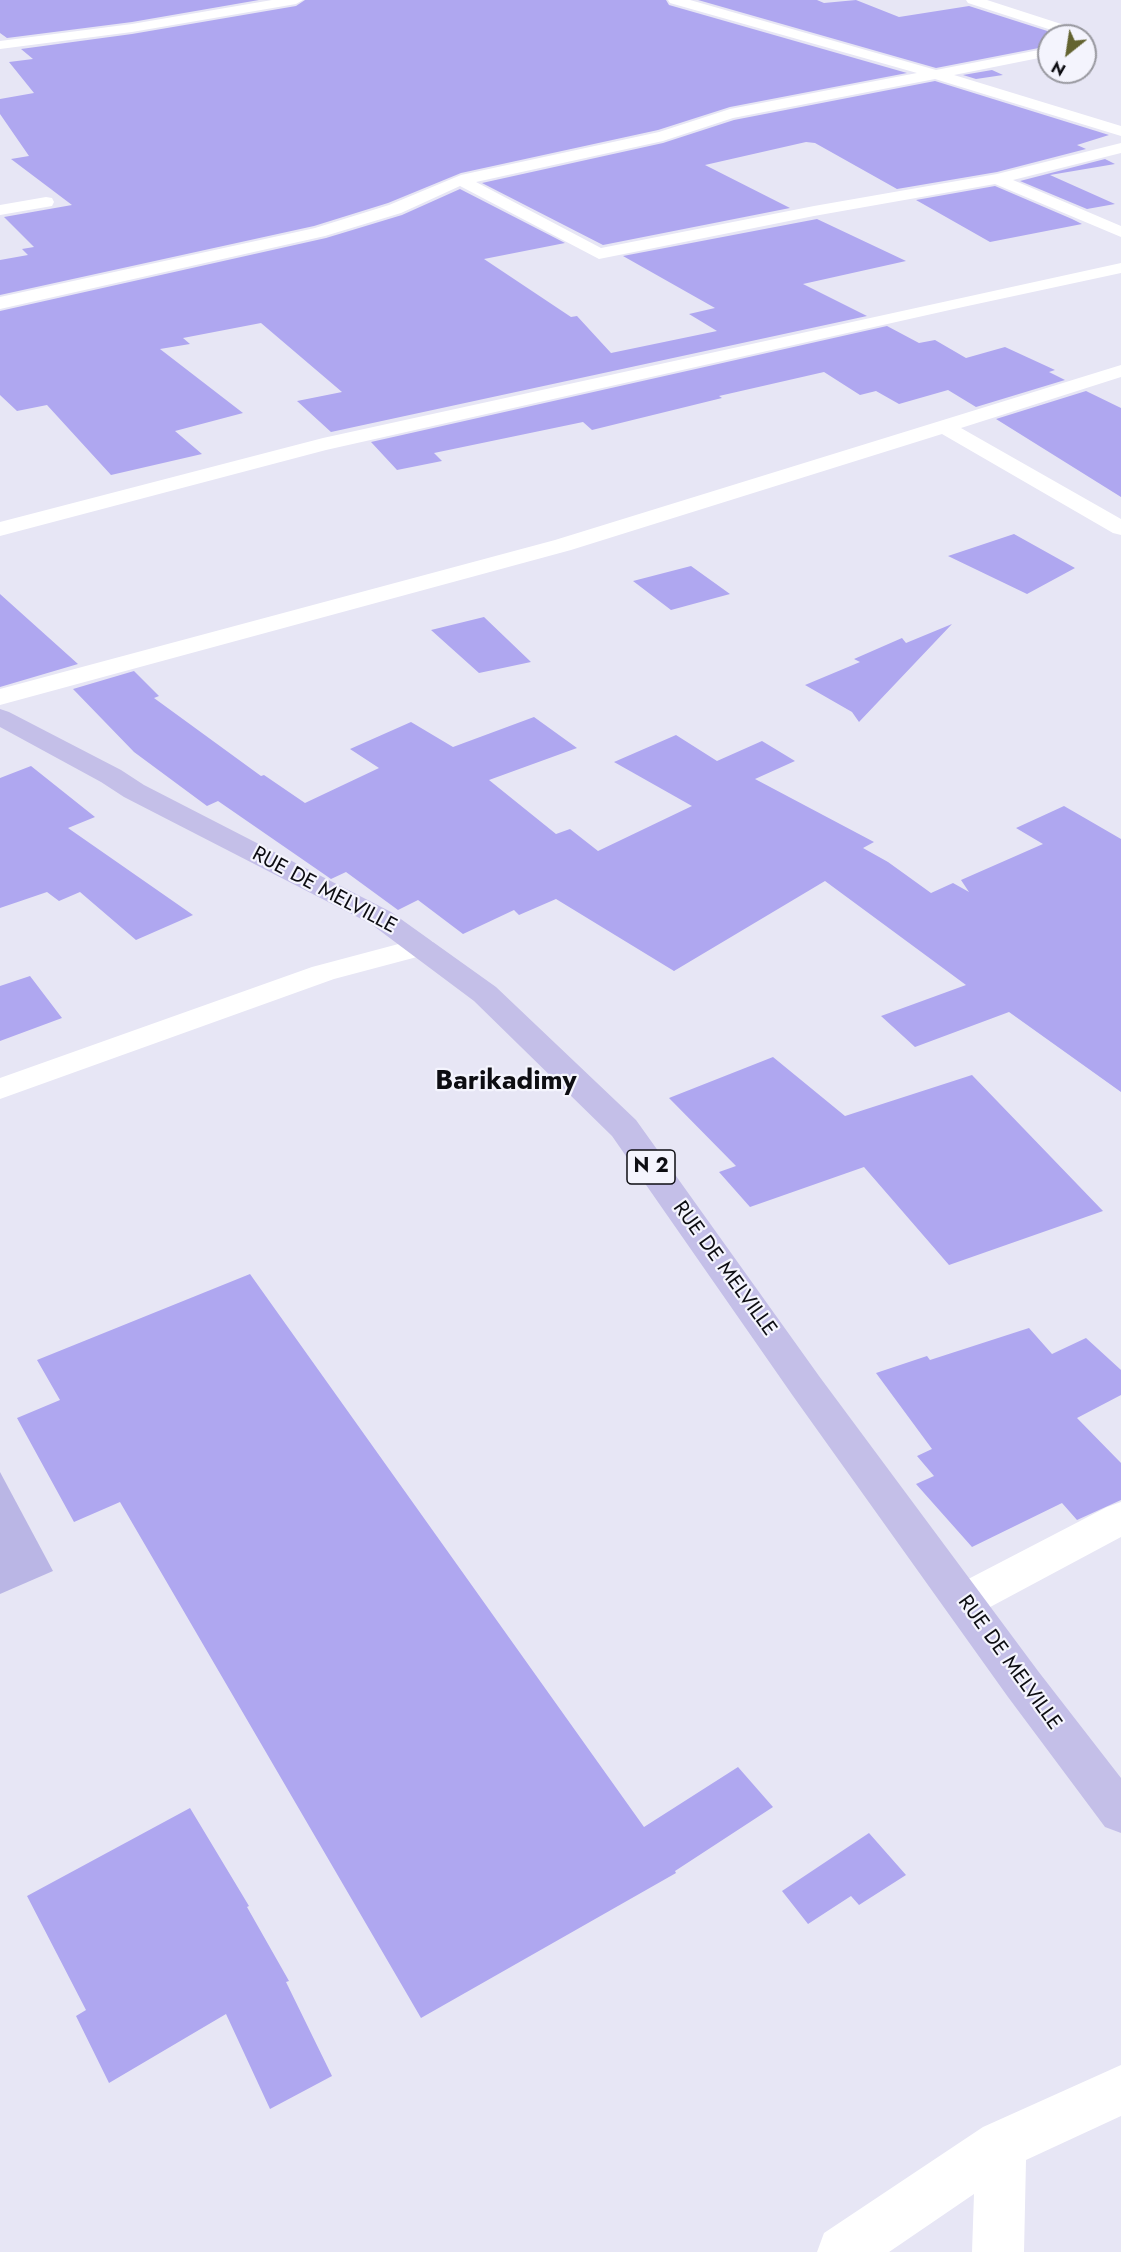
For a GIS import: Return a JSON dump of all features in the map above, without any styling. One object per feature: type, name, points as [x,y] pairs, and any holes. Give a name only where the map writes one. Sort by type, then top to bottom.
[{"type":"main road","name":"RUE DE MELVILLE","points":[[0,717],[111,776],[134,791],[381,918],[485,994],[624,1128],[806,1386],[1023,1684],[1121,1814]]},
{"type":"street","points":[[0,45],[132,28],[296,0]]},
{"type":"street","points":[[675,0],[936,74],[1121,131]]},
{"type":"street","points":[[974,0],[1044,24]]},
{"type":"street","points":[[0,303],[319,232],[395,209],[461,180],[663,136],[729,114],[1037,54]]},
{"type":"street","points":[[461,180],[599,254],[814,211],[997,179],[1121,148]]},
{"type":"street","points":[[997,179],[1121,232]]},
{"type":"street","points":[[0,210],[45,202]]},
{"type":"street","points":[[0,529],[323,444],[1121,268]]},
{"type":"street","points":[[0,697],[563,545],[1121,371]]},
{"type":"street","points":[[945,427],[1121,528]]},
{"type":"street","points":[[0,1089],[323,973],[421,947]]},
{"type":"street","points":[[964,1601],[1121,1518]]},
{"type":"street","points":[[843,2252],[1001,2145],[1121,2090]]},
{"type":"street","points":[[998,2252],[1001,2145]]},
{"type":"shaded area","points":[[0,1472],[53,1571],[0,1594]]},
{"type":"building","points":[[0,0],[259,0],[132,22],[7,38],[0,33]]},
{"type":"building","points":[[305,0],[666,0],[669,5],[907,73],[730,107],[658,130],[461,173],[388,203],[314,226],[0,295],[0,260],[28,255],[22,249],[34,247],[4,217],[72,205],[11,159],[29,156],[0,114],[0,99],[34,93],[9,62],[33,59],[21,49],[132,34],[296,6]]},
{"type":"building","points":[[698,0],[817,0],[824,3],[856,0],[899,17],[969,6],[1037,28],[1037,48],[936,68]]},
{"type":"building","points":[[992,70],[1003,75],[976,79],[963,75]]},
{"type":"building","points":[[935,81],[1109,135],[1077,145],[1086,149],[997,172],[897,189],[815,143],[806,142],[705,165],[790,208],[603,245],[482,183],[663,143],[734,120]]},
{"type":"building","points":[[1105,159],[1115,164],[1050,175],[1115,204],[1087,209],[1020,181]]},
{"type":"building","points":[[995,186],[1082,224],[990,242],[916,200]]},
{"type":"building","points":[[460,189],[565,243],[484,259],[571,317],[577,316],[611,353],[717,331],[689,314],[715,308],[623,256],[817,219],[906,261],[803,284],[867,316],[331,432],[297,401],[342,392],[261,323],[183,338],[190,344],[160,349],[243,413],[175,431],[202,454],[111,475],[47,405],[17,411],[0,395],[0,311],[326,238],[402,215]]},
{"type":"building","points":[[887,326],[919,343],[935,340],[966,358],[1005,347],[1055,370],[1049,372],[1065,380],[976,407],[948,390],[899,404],[876,391],[860,395],[824,372],[719,396],[722,398],[592,430],[583,422],[434,453],[442,461],[397,470],[371,442]]},
{"type":"building","points":[[1086,391],[1121,408],[1121,497],[996,419]]},
{"type":"building","points":[[1014,534],[1075,568],[1027,594],[948,556]]},
{"type":"building","points":[[691,566],[730,594],[671,610],[633,581]]},
{"type":"building","points":[[0,594],[78,664],[0,687]]},
{"type":"building","points":[[484,617],[531,662],[479,673],[431,630]]},
{"type":"building","points":[[952,624],[859,722],[852,712],[805,685],[860,662],[854,659],[902,638],[906,643]]},
{"type":"building","points":[[134,671],[159,696],[154,698],[261,776],[264,775],[305,803],[379,768],[350,749],[411,722],[453,747],[534,717],[577,748],[489,780],[556,834],[570,829],[598,851],[692,806],[614,762],[676,735],[717,761],[762,741],[795,761],[755,779],[874,842],[863,848],[888,862],[931,893],[953,883],[969,892],[961,880],[1043,844],[1016,828],[1064,806],[1121,839],[1121,1092],[1009,1012],[915,1047],[881,1016],[966,985],[825,881],[674,971],[556,899],[519,915],[514,910],[463,934],[418,900],[398,910],[346,872],[331,879],[218,801],[207,806],[134,752],[73,689]]},
{"type":"building","points":[[31,766],[95,817],[68,828],[193,915],[136,940],[80,892],[59,901],[47,892],[0,908],[0,778]]},
{"type":"building","points":[[30,976],[62,1018],[0,1041],[0,986]]},
{"type":"building","points":[[773,1057],[845,1116],[972,1075],[1103,1211],[949,1265],[864,1167],[750,1207],[719,1172],[736,1166],[669,1098]]},
{"type":"building","points":[[250,1274],[644,1827],[738,1767],[773,1807],[675,1871],[676,1873],[421,2018],[120,1502],[74,1522],[17,1418],[60,1400],[37,1360]]},
{"type":"building","points":[[1029,1328],[1052,1354],[1086,1338],[1121,1370],[1121,1395],[1077,1418],[1121,1463],[1121,1500],[1077,1520],[1062,1503],[972,1547],[916,1484],[934,1476],[917,1456],[932,1449],[876,1373],[927,1356],[930,1360]]},
{"type":"building","points":[[190,1808],[249,1906],[247,1907],[289,1981],[286,1982],[332,2076],[270,2109],[226,2014],[109,2083],[76,2016],[86,2010],[27,1896]]},
{"type":"building","points":[[869,1833],[906,1875],[859,1905],[851,1896],[808,1924],[782,1891]]},
{"type":"district","name":"Barikadimy","points":[[506,1082]]}]
